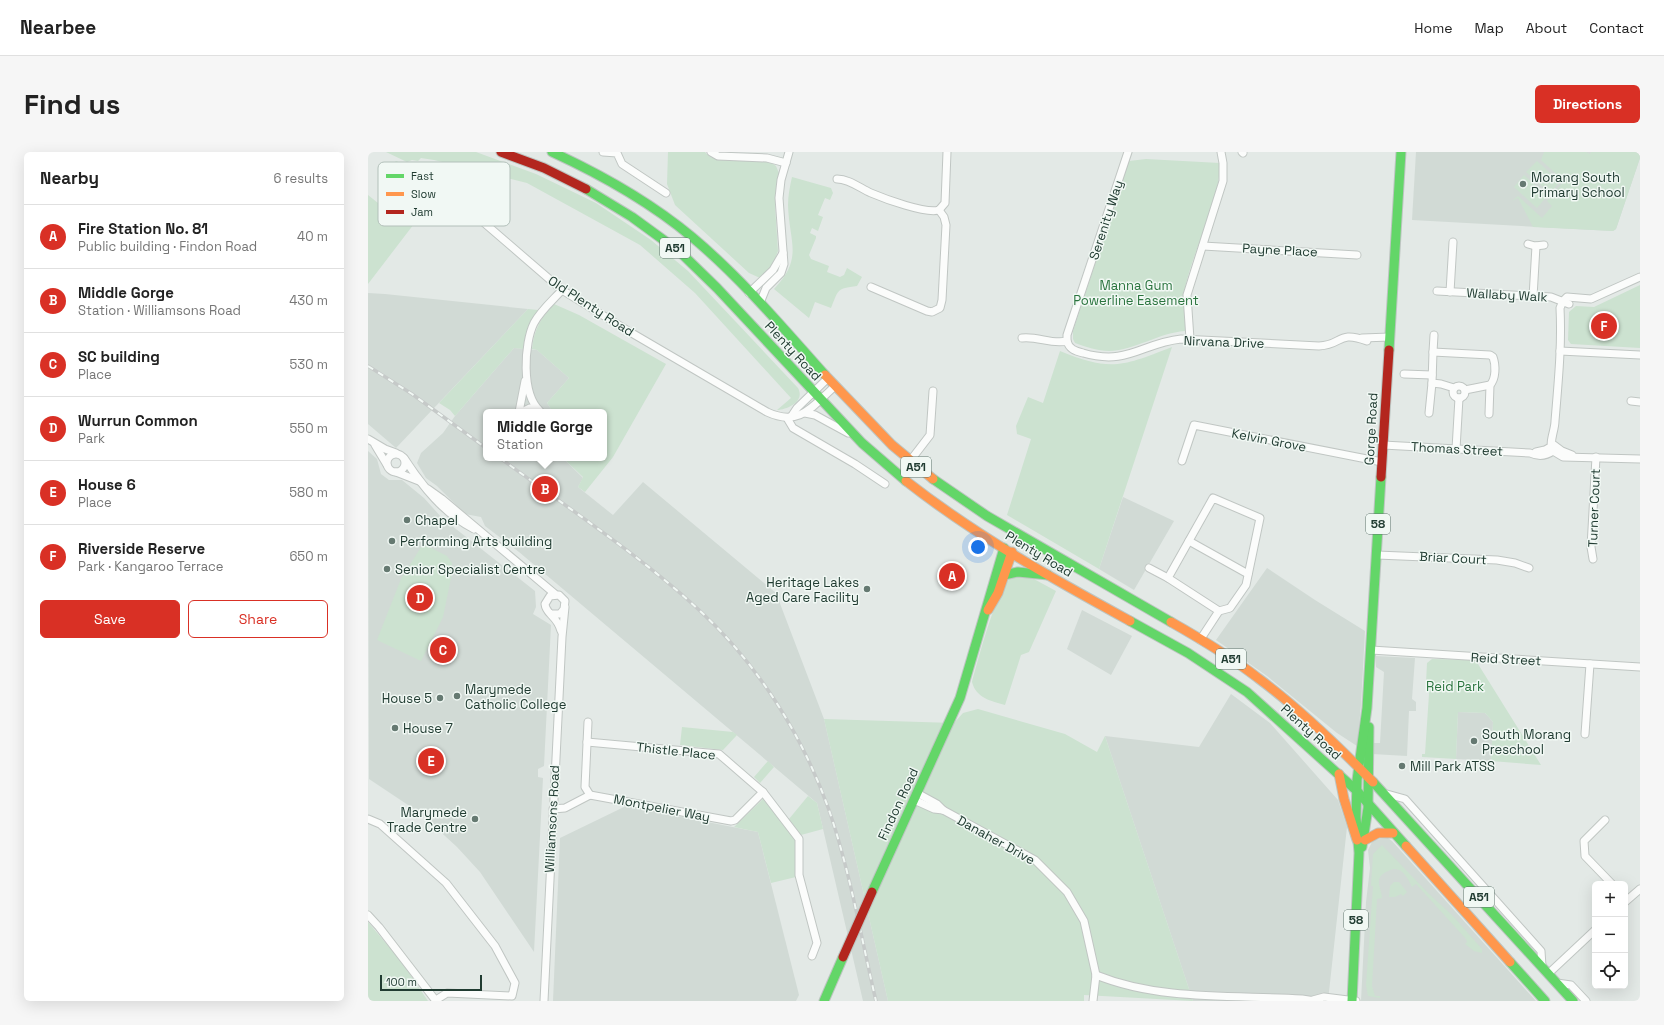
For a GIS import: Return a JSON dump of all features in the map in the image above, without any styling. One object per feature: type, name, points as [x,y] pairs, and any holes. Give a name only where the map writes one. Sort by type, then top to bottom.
[{"type":"main road","name":"Plenty Road","points":[[501,152],[567,178],[632,217],[680,252],[752,325],[820,400],[857,438],[884,464],[924,496],[964,524],[1077,592],[1188,653],[1228,679],[1292,730],[1339,774],[1393,833],[1515,952],[1545,971],[1573,1001]]},
{"type":"main road","name":"Plenty Road","points":[[552,152],[603,177],[670,220],[711,254],[747,299],[760,303],[834,387],[910,461],[945,489],[1015,534],[1089,574],[1200,640],[1258,678],[1318,728],[1368,775],[1474,893],[1515,952],[1545,1001]]},
{"type":"main road","name":"Gorge Road","points":[[1368,775],[1367,708],[1401,152]]},
{"type":"main road","points":[[747,299],[752,325]]},
{"type":"main road","name":"Findon Road","points":[[824,1001],[960,698],[986,614],[990,588],[1015,534]]},
{"type":"main road","name":"Findon Road","points":[[986,614],[996,597],[1004,575],[1008,550]]},
{"type":"main road","points":[[1004,575],[1018,572],[1050,575]]},
{"type":"main road","name":"Gorge Road","points":[[1357,792],[1358,766],[1367,708]]},
{"type":"main road","points":[[1339,774],[1344,800],[1361,840],[1378,833],[1393,833]]},
{"type":"main road","name":"58","points":[[1354,1001],[1359,853],[1367,803],[1368,775]]},
{"type":"main road","name":"58","points":[[1357,792],[1361,840]]},
{"type":"street","points":[[603,152],[617,153],[622,164],[666,193]]},
{"type":"street","points":[[711,152],[718,156],[767,158],[786,163]]},
{"type":"street","points":[[760,303],[766,288],[782,269],[783,252],[779,198],[789,152]]},
{"type":"street","points":[[837,179],[852,183],[873,193],[933,212],[939,210],[945,201],[947,152]]},
{"type":"street","name":"Serenity Way","points":[[1123,167],[1124,152]]},
{"type":"street","name":"Serenity Way","points":[[1067,341],[1067,335],[1128,152]]},
{"type":"street","points":[[1216,152],[1223,173]]},
{"type":"street","points":[[1190,339],[1187,295],[1222,184],[1223,173],[1220,152]]},
{"type":"street","points":[[871,287],[927,311],[932,312],[940,308],[942,300],[946,225],[944,216],[939,210]]},
{"type":"street","name":"Old Plenty Road","points":[[488,226],[562,290],[766,412],[790,418]]},
{"type":"street","name":"Wallaby Walk","points":[[1450,292],[1452,242]]},
{"type":"street","points":[[1528,244],[1536,246],[1544,245]]},
{"type":"street","name":"Payne Place","points":[[1202,246],[1356,255]]},
{"type":"street","points":[[1533,297],[1536,246]]},
{"type":"street","points":[[747,299],[773,270],[783,252]]},
{"type":"street","points":[[1640,277],[1593,298],[1583,299],[1571,296],[1565,298],[1566,303],[1560,309],[1562,317],[1553,447],[1563,457],[1574,456],[1640,459]]},
{"type":"street","points":[[521,409],[526,377],[528,342],[532,328],[538,317],[562,290]]},
{"type":"street","name":"Wallaby Walk","points":[[1437,291],[1552,298],[1566,303]]},
{"type":"street","points":[[1430,413],[1434,335]]},
{"type":"street","name":"Nirvana Drive","points":[[1067,341],[1070,348],[1077,352],[1109,358],[1126,356],[1170,341],[1190,339],[1321,346],[1347,336],[1364,340],[1390,337]]},
{"type":"street","points":[[1022,338],[1035,337],[1056,343],[1067,341]]},
{"type":"street","points":[[1560,351],[1640,356]]},
{"type":"street","points":[[1433,352],[1490,355],[1495,362],[1494,378],[1490,386],[1489,414]]},
{"type":"street","points":[[1404,374],[1432,379],[1441,384],[1454,388],[1459,386],[1465,390],[1490,386]]},
{"type":"street","points":[[526,377],[531,399],[538,409]]},
{"type":"street","points":[[790,418],[797,408],[827,379]]},
{"type":"street","points":[[790,418],[805,413],[834,387]]},
{"type":"street","points":[[1454,388],[1453,394],[1459,398]]},
{"type":"street","points":[[1459,398],[1464,395],[1465,390]]},
{"type":"street","points":[[910,461],[930,435],[933,391]]},
{"type":"street","points":[[1456,449],[1459,398]]},
{"type":"street","points":[[1632,401],[1640,402]]},
{"type":"street","points":[[805,413],[821,418],[857,438]]},
{"type":"street","points":[[790,418],[793,428],[855,464],[885,484]]},
{"type":"street","name":"Kelvin Grove","points":[[1182,460],[1194,425],[1382,462]]},
{"type":"street","points":[[371,441],[401,456],[440,505],[451,515],[483,535]]},
{"type":"street","points":[[371,441],[390,470],[421,482]]},
{"type":"street","name":"Thomas Street","points":[[1383,445],[1530,453],[1553,447]]},
{"type":"street","points":[[387,465],[390,456],[401,456]]},
{"type":"street","points":[[396,472],[404,467],[401,456]]},
{"type":"street","name":"Turner Court","points":[[1593,559],[1591,547],[1596,457]]},
{"type":"street","points":[[430,491],[446,501],[483,535],[535,577],[555,594],[563,598],[565,607],[560,614],[552,614],[546,610],[542,592],[535,577]]},
{"type":"street","points":[[1168,578],[1213,498],[1260,518],[1246,585],[1230,608],[1218,611],[1200,640]]},
{"type":"street","points":[[1189,541],[1248,574]]},
{"type":"street","name":"Briar Court","points":[[1376,555],[1497,560],[1515,563],[1529,568]]},
{"type":"street","points":[[1149,568],[1168,578],[1218,611]]},
{"type":"street","points":[[545,602],[548,597],[555,594]]},
{"type":"street","name":"Williamsons Road","points":[[544,1001],[562,637],[565,607]]},
{"type":"street","name":"Williamsons Road","points":[[552,614],[558,622],[562,637]]},
{"type":"street","name":"Reid Street","points":[[1371,650],[1640,666]]},
{"type":"street","points":[[1585,734],[1590,664]]},
{"type":"street","points":[[553,809],[565,808],[590,795],[585,787],[588,722]]},
{"type":"street","name":"Thistle Place","points":[[587,742],[719,754],[763,792],[799,839],[799,875],[817,943],[812,956]]},
{"type":"street","name":"Montpelier Way","points":[[590,795],[731,821],[735,820],[763,792]]},
{"type":"street","name":"Plenty Road","points":[[1385,793],[1404,799],[1470,872],[1541,951],[1545,971]]},
{"type":"street","name":"Danaher Drive","points":[[915,796],[937,804],[943,810],[1035,860],[1067,892],[1084,921],[1096,975],[1093,1001]]},
{"type":"street","points":[[368,819],[380,824],[446,883],[495,946],[514,983],[512,996],[447,993],[436,1001],[379,926],[368,915]]},
{"type":"street","points":[[1605,820],[1584,841],[1586,856],[1609,881]]},
{"type":"street","points":[[1470,872],[1474,893]]},
{"type":"street","points":[[1628,898],[1640,889]]},
{"type":"street","points":[[1545,971],[1592,932]]},
{"type":"street","points":[[1096,975],[1141,989],[1186,994],[1314,1000],[1324,997],[1354,1001]]},
{"type":"street","name":"Plenty Road","points":[[1557,983],[1571,985],[1586,1001]]},
{"type":"shaded area","name":"Morang South Primary School","points":[[1416,152],[1640,152],[1640,158],[1616,229],[1613,231],[1412,220]]},
{"type":"shaded area","points":[[368,293],[528,309],[396,448],[368,424]]},
{"type":"shaded area","points":[[514,348],[537,350],[569,378],[547,403],[551,409],[483,409],[483,461],[566,461],[583,478],[578,487],[613,515],[643,482],[776,593],[824,719],[888,1001],[863,1001],[817,803],[519,552],[485,526],[481,517],[465,514],[437,486],[426,478],[417,463],[421,453],[443,433],[455,416]]},
{"type":"shaded area","name":"Marymede Catholic College","points":[[368,451],[377,459],[381,474],[389,480],[402,480],[424,498],[442,518],[535,591],[536,607],[533,614],[551,625],[544,766],[538,769],[538,777],[543,778],[534,952],[480,872],[457,847],[420,813],[369,779]]},
{"type":"shaded area","points":[[1123,497],[1174,521],[1134,590],[1099,569]]},
{"type":"shaded area","points":[[1267,568],[1365,631],[1357,746],[1337,733],[1267,676],[1216,640]]},
{"type":"shaded area","points":[[1082,610],[1132,636],[1111,675],[1067,649]]},
{"type":"shaded area","points":[[1376,656],[1415,658],[1412,699],[1416,702],[1416,711],[1409,711],[1407,756],[1372,754],[1372,743],[1380,743],[1384,672],[1376,667]]},
{"type":"shaded area","points":[[1231,694],[1270,723],[1338,800],[1347,827],[1328,1001],[1193,1001],[1105,736],[1199,747]]},
{"type":"shaded area","name":"South Morang Preschool","points":[[1458,712],[1485,713],[1493,722],[1491,761],[1456,759]]},
{"type":"shaded area","points":[[626,806],[758,832],[799,995],[796,1001],[553,1001],[560,838]]},
{"type":"shaded area","points":[[1388,838],[1536,1001],[1361,1001],[1366,902],[1370,868],[1368,850],[1373,840]]},
{"type":"green space","points":[[386,152],[476,152],[503,162],[442,162],[421,158],[418,161],[412,160],[407,162]]},
{"type":"green space","points":[[668,152],[705,152],[711,157],[718,159],[760,160],[769,162],[776,166],[779,173],[775,206],[778,251],[773,265],[760,278],[749,273],[675,205],[667,184]]},
{"type":"green space","points":[[1544,152],[1586,152],[1590,154],[1591,152],[1640,152],[1640,158],[1616,229],[1613,231],[1533,227],[1518,198],[1512,201],[1518,196],[1542,218],[1552,206],[1547,201],[1564,181],[1541,160]]},
{"type":"green space","name":"Manna Gum Powerline Easement","points":[[1146,159],[1220,163],[1219,179],[1211,211],[1194,257],[1185,288],[1185,331],[1175,332],[1119,350],[1101,350],[1075,343],[1073,339],[1073,331],[1129,161]]},
{"type":"green space","points":[[1537,161],[1560,182],[1550,193],[1526,172]]},
{"type":"green space","points":[[510,164],[536,174],[596,203],[651,240],[688,271],[798,388],[800,393],[795,404],[777,410],[791,398],[695,293],[640,245],[527,183],[510,179]]},
{"type":"green space","points":[[1524,175],[1547,196],[1537,208],[1514,187]]},
{"type":"green space","points":[[792,177],[831,188],[833,193],[830,200],[825,198],[818,215],[823,217],[818,231],[812,228],[810,233],[816,236],[809,255],[811,259],[829,266],[827,272],[840,277],[844,275],[847,268],[862,277],[857,286],[842,289],[837,293],[831,308],[815,302],[809,318],[774,289],[789,268],[792,259],[793,249],[788,205]]},
{"type":"green space","points":[[368,195],[378,203],[378,226],[412,226],[368,284]]},
{"type":"green space","points":[[1640,285],[1640,348],[1571,344],[1568,340],[1569,312],[1576,306],[1594,307]]},
{"type":"green space","points":[[554,304],[579,315],[666,364],[613,457],[585,492],[578,487],[583,477],[566,461],[607,461],[607,409],[551,409],[547,403],[569,378],[537,350],[532,349],[536,330],[545,314]]},
{"type":"green space","points":[[528,309],[538,310],[529,326],[523,349],[514,348],[455,416],[450,410],[439,403]]},
{"type":"green space","points":[[1172,347],[1099,569],[1007,515],[1031,439],[1017,434],[1016,426],[1028,397],[1043,403],[1060,351],[1092,362],[1117,364],[1141,359]]},
{"type":"green space","points":[[423,544],[447,556],[452,563],[452,573],[443,617],[421,661],[377,640],[401,579]]},
{"type":"green space","points":[[1013,576],[1032,578],[1056,591],[1029,652],[1021,655],[1005,705],[985,698],[977,692],[972,682],[983,642],[995,608],[1007,582]]},
{"type":"green space","name":"Reid Park","points":[[1432,659],[1478,660],[1478,664],[1541,765],[1491,761],[1493,722],[1485,713],[1458,712],[1456,759],[1422,757],[1422,754],[1425,754],[1429,694],[1426,683],[1427,663]]},
{"type":"green space","points":[[978,709],[1065,734],[1097,752],[1105,736],[1193,1001],[1084,995],[1084,1001],[888,1001],[824,719],[954,723],[963,713]]},
{"type":"green space","points":[[682,727],[733,732],[737,735],[723,750],[680,745]]},
{"type":"green space","points":[[768,761],[774,767],[760,783],[754,777]]},
{"type":"green space","points":[[808,796],[817,803],[823,829],[801,835],[789,819]]},
{"type":"green space","points":[[764,798],[795,840],[796,877],[771,883],[758,832],[734,827]]},
{"type":"green space","points":[[1382,845],[1428,893],[1452,915],[1482,949],[1482,953],[1474,951],[1465,944],[1467,942],[1466,939],[1416,884],[1412,887],[1403,872],[1392,869],[1382,874],[1380,878],[1379,884],[1382,898],[1377,899],[1372,986],[1375,996],[1380,996],[1380,998],[1368,996],[1366,985],[1373,886],[1371,886],[1373,854]]},
{"type":"green space","points":[[1394,882],[1399,882],[1407,892],[1403,896],[1401,894],[1395,897],[1389,897],[1390,886]]},
{"type":"green space","points":[[368,922],[401,961],[428,1001],[368,1001]]},
{"type":"railway","points":[[368,366],[412,394],[483,446]]},
{"type":"railway","points":[[504,461],[651,569],[698,609],[740,652],[776,701],[805,754],[829,810],[849,880],[876,1001]]},
{"type":"traffic: fast","points":[[552,152],[625,190],[659,212],[692,237],[745,286],[825,375]]},
{"type":"traffic: fast","points":[[1389,350],[1401,152]]},
{"type":"traffic: fast","points":[[586,189],[632,217],[680,252],[717,288],[862,443],[906,481]]},
{"type":"traffic: fast","points":[[1352,1001],[1359,853],[1356,817],[1357,780],[1367,708],[1381,477]]},
{"type":"traffic: fast","points":[[933,479],[987,516],[1171,622]]},
{"type":"traffic: fast","points":[[872,892],[960,698],[1004,548]]},
{"type":"traffic: fast","points":[[1004,575],[1018,572],[1048,575]]},
{"type":"traffic: fast","points":[[1130,621],[1188,653],[1247,692],[1357,791],[1406,846]]},
{"type":"traffic: fast","points":[[1362,847],[1368,808],[1369,727]]},
{"type":"traffic: fast","points":[[1373,782],[1573,1001]]},
{"type":"traffic: fast","points":[[824,1001],[843,957]]},
{"type":"traffic: fast","points":[[1510,962],[1545,1001]]},
{"type":"traffic: slow","points":[[825,375],[892,445],[933,479]]},
{"type":"traffic: slow","points":[[906,481],[959,520],[1015,556],[1130,621]]},
{"type":"traffic: slow","points":[[988,610],[998,593],[1012,552]]},
{"type":"traffic: slow","points":[[1171,622],[1227,656],[1274,690],[1346,754],[1373,782]]},
{"type":"traffic: slow","points":[[1339,774],[1344,799],[1357,840]]},
{"type":"traffic: slow","points":[[1365,840],[1378,833],[1393,833]]},
{"type":"traffic: slow","points":[[1406,846],[1510,962]]},
{"type":"traffic: jam","points":[[501,152],[544,168],[586,189]]},
{"type":"traffic: jam","points":[[1381,477],[1389,350]]},
{"type":"traffic: jam","points":[[843,957],[872,892]]},
{"type":"place","name":"Morang South Primary School","points":[[1523,184]]},
{"type":"place","name":"Riverside Reserve","points":[[1604,326]]},
{"type":"place","name":"Middle Gorge","points":[[545,489]]},
{"type":"place","name":"Chapel","points":[[407,520]]},
{"type":"place","name":"Performing Arts building","points":[[392,541]]},
{"type":"place","name":"Senior Specialist Centre","points":[[387,569]]},
{"type":"place","name":"Fire Station No. 81","points":[[952,576]]},
{"type":"place","name":"Heritage Lakes Aged Care Facility","points":[[867,589]]},
{"type":"place","name":"Wurrun Common","points":[[420,598]]},
{"type":"place","name":"SC building","points":[[443,650]]},
{"type":"place","name":"Marymede Catholic College","points":[[457,696]]},
{"type":"place","name":"House 5","points":[[440,698]]},
{"type":"place","name":"House 7","points":[[395,728]]},
{"type":"place","name":"South Morang Preschool","points":[[1474,741]]},
{"type":"place","name":"House 6","points":[[431,761]]},
{"type":"place","name":"Mill Park ATSS","points":[[1402,766]]},
{"type":"place","name":"Marymede Trade Centre","points":[[475,819]]}]
